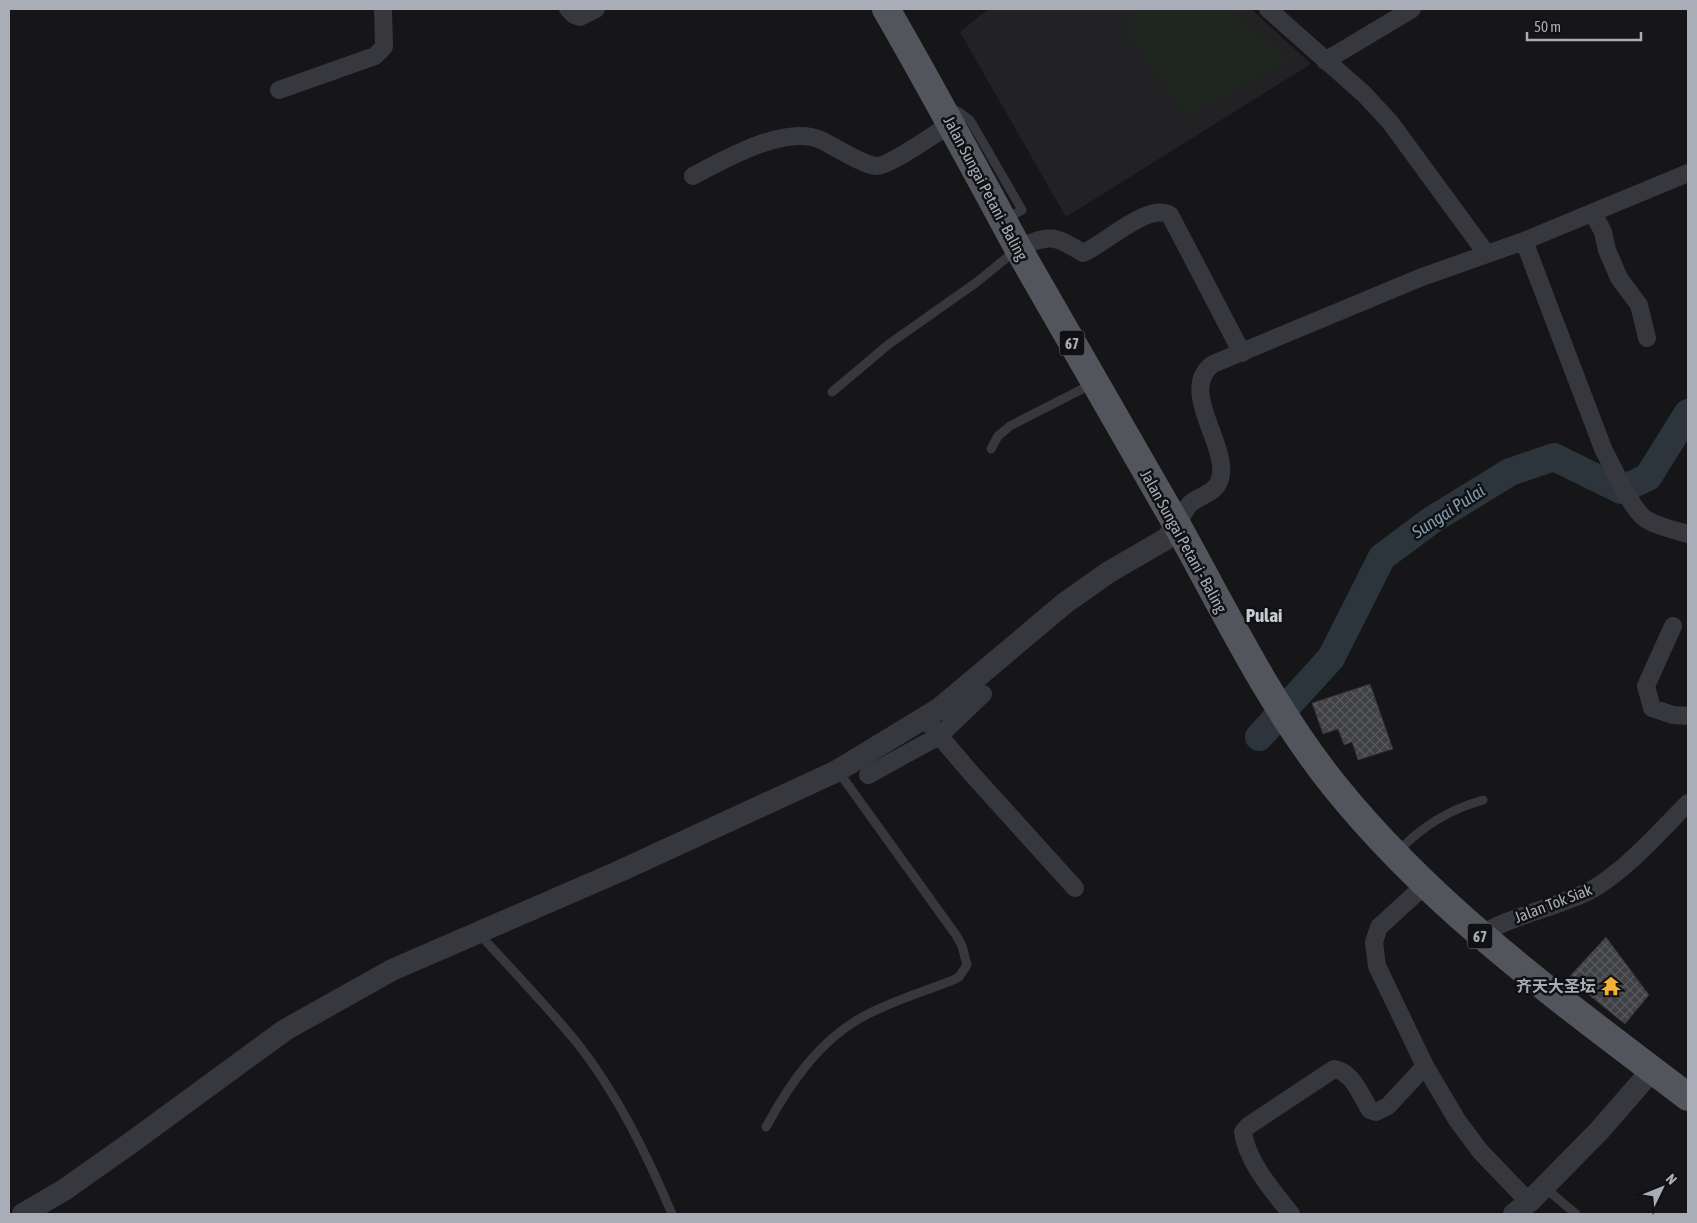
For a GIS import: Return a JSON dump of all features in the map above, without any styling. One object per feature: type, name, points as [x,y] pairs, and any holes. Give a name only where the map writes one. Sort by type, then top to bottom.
[{"type":"main road","name":"Jalan Sungai Petani - Baling","points":[[886,9],[949,119],[1018,248],[1177,526],[1260,677],[1302,743],[1333,784],[1394,854],[1479,935],[1571,1009],[1688,1097]]},
{"type":"street","points":[[279,90],[375,56],[384,47],[383,9]]},
{"type":"street","points":[[568,9],[574,16],[580,17],[596,9]]},
{"type":"street","points":[[1268,9],[1364,94],[1390,122],[1486,253]]},
{"type":"street","points":[[1325,61],[1412,9]]},
{"type":"street","points":[[693,176],[768,142],[797,134],[811,136],[870,165],[884,165],[949,119]]},
{"type":"street","points":[[23,1214],[64,1190],[285,1030],[392,970],[682,844],[838,771],[924,718],[972,682],[1065,603],[1109,572],[1166,539],[1177,526],[1190,504],[1216,488],[1221,478],[1219,459],[1206,417],[1200,380],[1203,373],[1213,364],[1362,302],[1486,253],[1524,241],[1688,175]]},
{"type":"street","points":[[1018,248],[1043,238],[1052,237],[1083,253],[1150,213],[1165,212],[1170,215],[1242,353]]},
{"type":"street","points":[[1593,214],[1603,232],[1607,250],[1619,278],[1640,304],[1647,338]]},
{"type":"street","points":[[1524,241],[1604,451],[1646,520],[1688,534]]},
{"type":"street","points":[[1673,626],[1646,686],[1652,708],[1673,715],[1688,716]]},
{"type":"street","points":[[868,775],[939,736],[983,694]]},
{"type":"street","points":[[924,718],[1075,888]]},
{"type":"street","name":"Jalan Tok Siak","points":[[1479,935],[1504,922],[1584,893],[1598,886],[1688,804]]},
{"type":"street","points":[[1425,885],[1384,921],[1376,934],[1374,942],[1380,976],[1425,1066],[1457,1120],[1480,1151],[1529,1201],[1622,1106],[1652,1070]]},
{"type":"street","points":[[1290,1214],[1245,1146],[1244,1132],[1248,1126],[1334,1069],[1342,1070],[1348,1074],[1370,1110],[1376,1112],[1388,1106],[1425,1066]]},
{"type":"lane","points":[[832,392],[889,344],[976,282],[1018,248]]},
{"type":"lane","points":[[991,449],[998,436],[1010,426],[1094,383]]},
{"type":"lane","points":[[766,1127],[791,1083],[808,1063],[847,1027],[887,1005],[951,982],[959,977],[967,965],[962,946],[956,935],[838,771]]},
{"type":"lane","points":[[1394,854],[1428,824],[1446,813],[1483,800]]},
{"type":"lane","points":[[478,933],[544,1004],[593,1065],[644,1150],[672,1214]]},
{"type":"lane","points":[[1529,1201],[1576,1214]]},
{"type":"shaded area","points":[[988,9],[1251,9],[1311,64],[1066,217],[960,32]]},
{"type":"shaded area","points":[[1146,9],[1230,9],[1290,61],[1187,116],[1120,25]]},
{"type":"building","points":[[1370,684],[1393,749],[1358,760],[1352,742],[1344,745],[1338,729],[1323,734],[1312,703]]},
{"type":"building","name":"齐天大圣坛","points":[[1606,937],[1649,995],[1625,1024],[1568,978]]},
{"type":"waterway","name":"Sungai Pulai","points":[[1259,737],[1331,658],[1382,557],[1432,520],[1510,472],[1554,457],[1621,490],[1648,477],[1688,413]]},
{"type":"place","name":"齐天大圣坛","points":[[1611,986]]},
{"type":"district","name":"Pulai","points":[[1264,615]]}]
